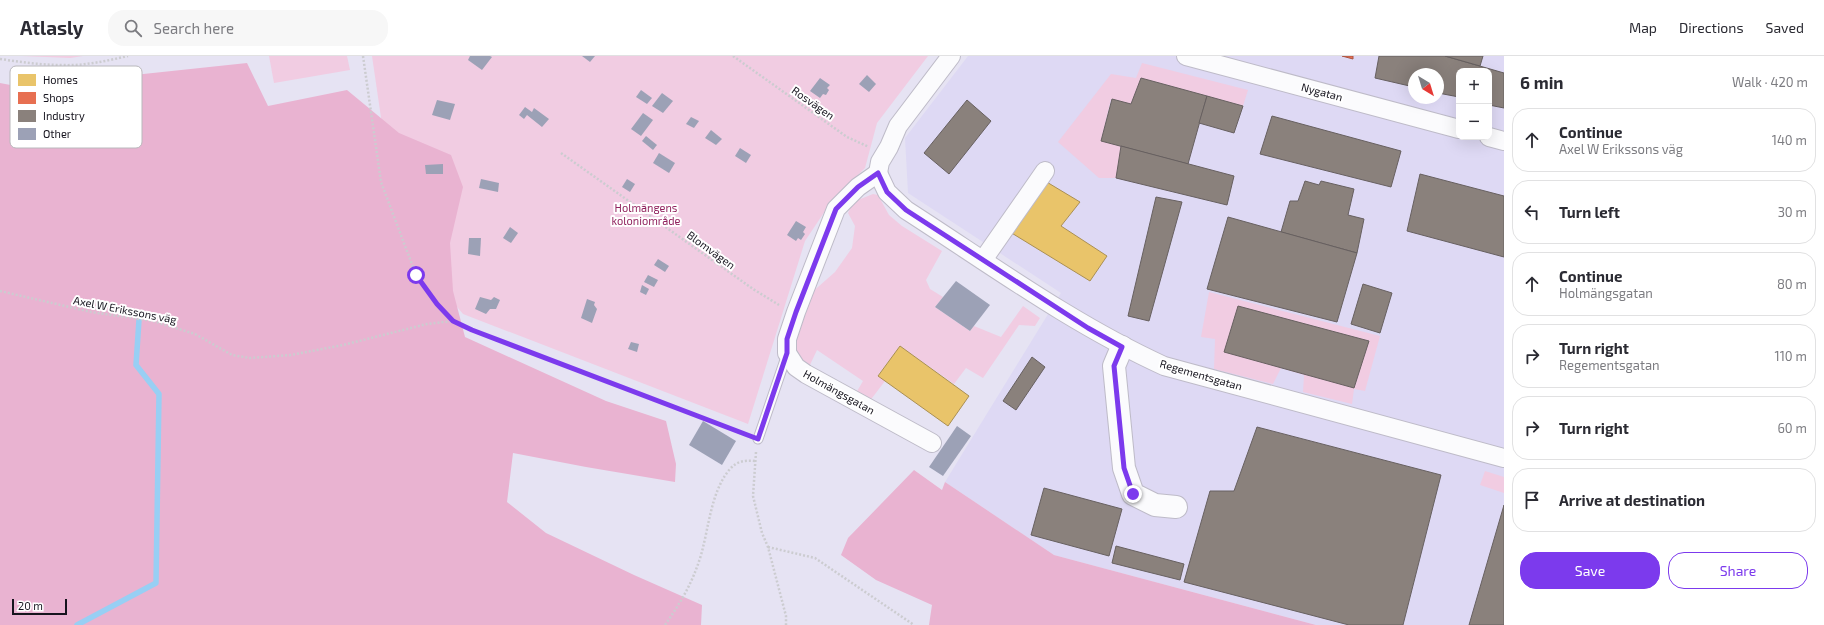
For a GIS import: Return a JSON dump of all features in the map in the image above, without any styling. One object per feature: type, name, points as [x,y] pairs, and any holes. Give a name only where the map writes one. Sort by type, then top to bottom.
[{"type":"street","points":[[787,353],[787,339],[796,312],[836,209],[858,187],[878,173],[880,162],[889,147],[898,126],[951,56]]},
{"type":"street","name":"Nygatan","points":[[1186,56],[1456,128]]},
{"type":"street","points":[[1492,138],[1504,141]]},
{"type":"street","points":[[983,260],[1045,171]]},
{"type":"street","name":"Regementsgatan","points":[[878,173],[887,192],[906,210],[1088,328],[1122,347],[1164,366],[1504,458]]},
{"type":"street","points":[[1122,347],[1114,366],[1124,468],[1128,481],[1133,494],[1155,505],[1176,507]]},
{"type":"street","name":"Holmängsgatan","points":[[787,353],[796,367],[806,374],[932,443]]},
{"type":"lane","points":[[758,439],[787,353]]},
{"type":"path","points":[[0,60],[64,65],[101,62],[128,56]]},
{"type":"path","name":"Axel W Erikssons väg","points":[[363,56],[380,182],[416,275],[437,304],[453,321],[758,439]]},
{"type":"path","name":"Rosvägen","points":[[733,56],[847,137],[870,148],[889,147]]},
{"type":"path","name":"Blomvägen","points":[[561,152],[753,289],[778,304],[796,312]]},
{"type":"path","name":"Axel W Erikssons väg","points":[[0,292],[91,312],[153,321],[196,334],[232,356],[250,358],[291,355],[357,342],[427,324],[453,321]]},
{"type":"path","points":[[665,625],[684,597],[700,556],[720,486],[730,468],[738,462],[755,461],[753,496],[762,534],[768,547],[786,625]]},
{"type":"path","points":[[768,547],[816,558],[914,625]]},
{"type":"shaded area","points":[[968,56],[1504,56],[1504,625],[1316,625],[1054,555],[945,482],[1061,293],[908,193],[905,138]]},
{"type":"shaded area","points":[[247,63],[268,106],[347,90],[399,133],[451,155],[463,187],[450,243],[453,291],[465,337],[606,401],[666,421],[676,464],[675,482],[513,453],[507,502],[546,533],[634,575],[702,605],[701,625],[0,625],[0,83],[10,85],[10,148],[142,148],[142,74]]},
{"type":"shaded area","points":[[914,470],[942,490],[945,482],[1054,555],[1316,625],[929,625],[932,605],[876,580],[841,555],[848,538]]},
{"type":"green space","points":[[22,56],[83,56],[70,58]]},
{"type":"green space","points":[[269,56],[347,56],[350,70],[274,83]]},
{"type":"green space","name":"Holmängens koloniområde","points":[[372,56],[928,56],[877,123],[865,168],[831,202],[805,241],[748,424],[463,314],[427,271],[390,179]]},
{"type":"green space","points":[[1142,63],[1248,90],[1243,106],[1141,78],[1131,104],[1111,99],[1101,141],[1121,146],[1116,178],[1099,178],[1058,142],[1111,74],[1136,78]]},
{"type":"green space","points":[[873,194],[878,195],[889,215],[902,226],[942,251],[926,280],[930,289],[943,297],[935,307],[970,331],[974,326],[1001,337],[1023,306],[1040,318],[1035,326],[1019,325],[983,378],[966,368],[954,384],[900,346],[878,375],[885,381],[869,402],[856,393],[863,381],[817,350],[808,369],[794,351],[796,326],[810,294],[835,272],[852,248],[855,226],[848,213],[853,202]]},
{"type":"green space","points":[[1209,292],[1380,336],[1365,391],[1354,389],[1352,404],[1303,392],[1304,375],[1281,368],[1273,384],[1214,369],[1215,339],[1201,337]]},
{"type":"green space","points":[[1485,471],[1504,477],[1504,493],[1480,485]]},
{"type":"building: Homes","points":[[1045,181],[1080,202],[1061,226],[1107,256],[1090,281],[1010,232]]},
{"type":"building: Homes","points":[[900,346],[969,396],[948,426],[878,376]]},
{"type":"building: Shops","points":[[1342,56],[1353,56],[1353,59]]},
{"type":"building: Industry","points":[[1379,56],[1445,56],[1487,68],[1456,68],[1456,96],[1444,94],[1444,68],[1408,68],[1408,86],[1375,78]]},
{"type":"building: Industry","points":[[1445,56],[1483,56],[1480,66]]},
{"type":"building: Industry","points":[[1492,70],[1504,73],[1504,108],[1492,106]]},
{"type":"building: Industry","points":[[1141,78],[1207,96],[1188,164],[1101,141],[1112,99],[1131,104]]},
{"type":"building: Industry","points":[[1207,96],[1243,106],[1234,133],[1199,123]]},
{"type":"building: Industry","points":[[967,100],[991,121],[949,174],[924,153]]},
{"type":"building: Industry","points":[[1272,116],[1401,151],[1391,187],[1260,154]]},
{"type":"building: Industry","points":[[1121,146],[1234,176],[1227,205],[1116,178]]},
{"type":"building: Industry","points":[[1420,174],[1504,196],[1504,257],[1407,231]]},
{"type":"building: Industry","points":[[1305,181],[1319,185],[1321,181],[1354,189],[1348,215],[1364,219],[1357,253],[1281,232],[1290,201],[1298,201]]},
{"type":"building: Industry","points":[[1156,197],[1182,202],[1149,321],[1128,316]]},
{"type":"building: Industry","points":[[1228,217],[1357,253],[1337,322],[1207,289]]},
{"type":"building: Industry","points":[[1363,284],[1392,293],[1380,333],[1351,324]]},
{"type":"building: Industry","points":[[1238,306],[1369,341],[1354,388],[1224,352]]},
{"type":"building: Industry","points":[[1032,357],[1045,367],[1016,410],[1003,401]]},
{"type":"building: Industry","points":[[1257,427],[1441,475],[1403,625],[1349,625],[1184,582],[1210,491],[1234,491]]},
{"type":"building: Industry","points":[[1044,488],[1122,509],[1109,556],[1031,535]]},
{"type":"building: Industry","points":[[1504,505],[1504,625],[1469,625]]},
{"type":"building: Industry","points":[[1116,546],[1184,564],[1180,580],[1112,563]]},
{"type":"building: Other","points":[[470,56],[492,57],[482,70],[468,60]]},
{"type":"building: Other","points":[[582,56],[595,56],[590,62]]},
{"type":"building: Other","points":[[867,75],[876,84],[869,92],[859,84]]},
{"type":"building: Other","points":[[820,78],[830,85],[827,88],[829,90],[826,95],[823,94],[820,98],[810,91]]},
{"type":"building: Other","points":[[641,90],[652,98],[647,104],[636,97]]},
{"type":"building: Other","points":[[662,93],[673,101],[663,113],[652,106]]},
{"type":"building: Other","points":[[437,100],[455,104],[450,120],[432,115]]},
{"type":"building: Other","points":[[525,107],[532,112],[534,108],[549,119],[542,127],[527,115],[524,119],[519,115]]},
{"type":"building: Other","points":[[643,113],[653,120],[641,136],[631,129]]},
{"type":"building: Other","points":[[691,117],[699,121],[694,128],[686,124]]},
{"type":"building: Other","points":[[711,130],[722,139],[716,145],[705,138]]},
{"type":"building: Other","points":[[646,136],[657,145],[653,150],[642,141]]},
{"type":"building: Other","points":[[740,148],[751,155],[746,163],[735,156]]},
{"type":"building: Other","points":[[659,153],[675,163],[669,173],[653,163]]},
{"type":"building: Other","points":[[443,164],[443,174],[426,174],[425,165]]},
{"type":"building: Other","points":[[481,179],[499,183],[498,192],[479,188]]},
{"type":"building: Other","points":[[627,179],[635,184],[630,192],[622,187]]},
{"type":"building: Other","points":[[796,221],[806,227],[803,232],[805,234],[801,240],[798,238],[796,241],[787,235]]},
{"type":"building: Other","points":[[510,227],[518,233],[511,243],[503,238]]},
{"type":"building: Other","points":[[469,238],[481,238],[480,256],[468,254]]},
{"type":"building: Other","points":[[658,259],[669,266],[665,272],[654,265]]},
{"type":"building: Other","points":[[648,275],[658,280],[654,287],[644,282]]},
{"type":"building: Other","points":[[956,281],[990,305],[970,331],[935,307]]},
{"type":"building: Other","points":[[642,285],[649,289],[646,295],[640,292]]},
{"type":"building: Other","points":[[480,297],[491,300],[494,297],[500,300],[496,309],[490,309],[486,314],[475,309]]},
{"type":"building: Other","points":[[587,299],[595,302],[594,305],[597,309],[592,323],[581,318]]},
{"type":"building: Other","points":[[631,342],[639,344],[637,352],[628,349]]},
{"type":"building: Other","points":[[703,421],[736,441],[722,465],[689,445]]},
{"type":"building: Other","points":[[957,426],[971,436],[943,476],[929,467]]},
{"type":"waterway","points":[[77,625],[156,583],[159,394],[136,365],[139,320]]},
{"type":"route","points":[[416,275],[437,304],[453,321],[472,330],[758,439],[787,353],[787,339],[796,312],[836,209],[858,187],[878,173],[887,192],[906,210],[1088,328],[1122,347],[1114,366],[1124,468],[1133,494]]}]
